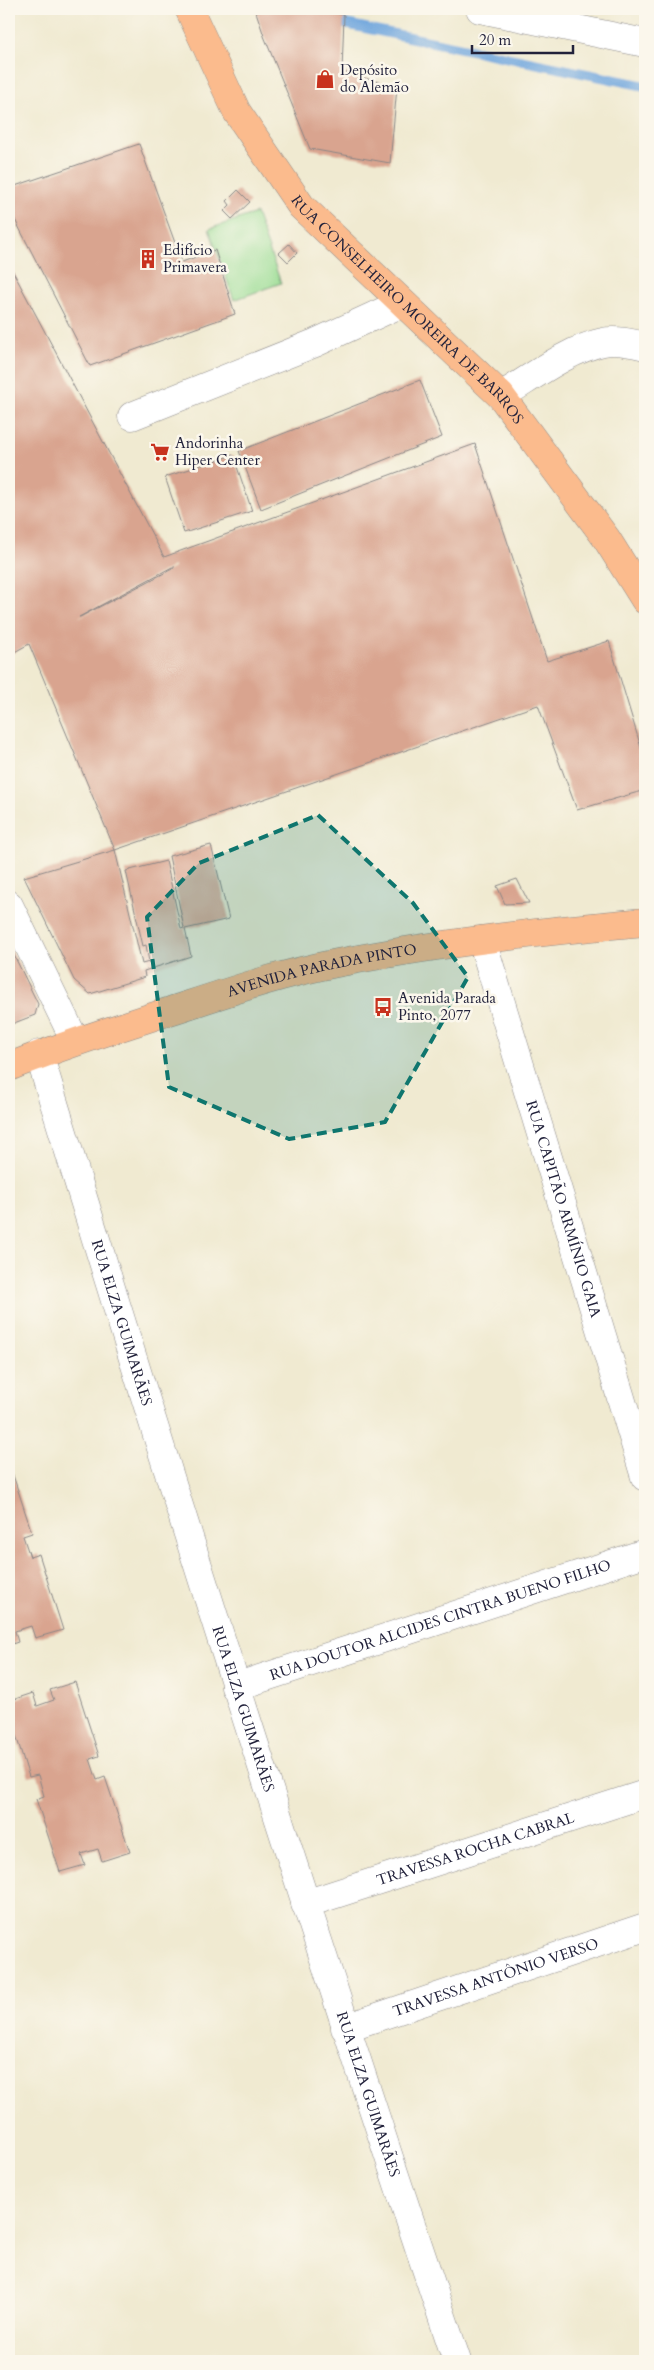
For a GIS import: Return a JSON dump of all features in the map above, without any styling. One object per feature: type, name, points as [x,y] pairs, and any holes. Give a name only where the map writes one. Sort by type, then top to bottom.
[{"type":"main road","name":"RUA CONSELHEIRO MOREIRA DE BARROS","points":[[189,9],[236,112],[301,206],[501,396],[606,538],[645,600]]},
{"type":"main road","name":"AVENIDA PARADA PINTO","points":[[9,1067],[75,1041],[232,989],[337,963],[482,940],[645,922]]},
{"type":"street","points":[[480,9],[645,44]]},
{"type":"street","points":[[132,416],[315,343],[402,303]]},
{"type":"street","points":[[501,396],[582,349],[605,341],[632,342],[645,346]]},
{"type":"street","points":[[9,905],[75,1041]]},
{"type":"street","name":"RUA CAPITÃO ARMÍNIO GAIA","points":[[482,940],[645,1477]]},
{"type":"street","name":"RUA ELZA GUIMARÃES","points":[[39,1054],[235,1687],[345,2028],[457,2361]]},
{"type":"street","name":"RUA DOUTOR ALCIDES CINTRA BUENO FILHO","points":[[235,1687],[645,1553]]},
{"type":"street","name":"TRAVESSA ROCHA CABRAL","points":[[305,1904],[645,1794]]},
{"type":"street","name":"TRAVESSA ANTÔNIO VERSO","points":[[345,2028],[645,1927]]},
{"type":"highlighted area","points":[[318,815],[413,903],[468,977],[385,1122],[289,1139],[169,1087],[147,917],[199,863]]},
{"type":"green space","points":[[256,213],[281,283],[234,300],[209,229]]},
{"type":"building","name":"Depósito do Alemão","points":[[255,9],[318,9],[344,15],[342,72],[397,87],[390,163],[310,149]]},
{"type":"building","points":[[139,144],[182,262],[215,250],[235,314],[90,366],[9,208],[9,188]]},
{"type":"building","points":[[238,190],[250,202],[232,219],[224,211],[230,205],[227,201]]},
{"type":"building","points":[[289,244],[297,253],[288,262],[279,253]]},
{"type":"building","points":[[9,264],[164,557],[475,444],[547,661],[609,641],[645,761],[645,790],[577,810],[538,705],[115,850],[29,644],[9,655]],"holes":[[[174,566],[174,568],[80,617],[79,617]]]},
{"type":"building","points":[[420,380],[442,437],[261,509],[239,451]]},
{"type":"building","points":[[233,455],[252,511],[184,533],[165,477]]},
{"type":"building","points":[[211,845],[229,919],[185,929],[191,956],[144,971],[145,977],[90,994],[74,980],[24,877],[115,850],[142,964],[149,962],[146,945],[143,946],[126,871],[166,861],[181,929],[184,928],[169,856]]},
{"type":"building","points":[[517,879],[529,903],[505,904],[497,886]]},
{"type":"building","points":[[9,945],[38,1004],[35,1015],[9,1025]]},
{"type":"building","points":[[9,1463],[32,1533],[23,1536],[30,1557],[39,1554],[63,1630],[35,1638],[31,1626],[15,1631],[18,1642],[9,1645]]},
{"type":"building","points":[[75,1682],[99,1756],[90,1759],[97,1780],[105,1777],[130,1852],[102,1861],[98,1849],[81,1854],[85,1865],[60,1872],[36,1799],[44,1796],[38,1775],[29,1777],[9,1713],[9,1701],[33,1693],[37,1706],[54,1700],[50,1690]]},
{"type":"waterway","points":[[331,21],[645,86]]},
{"type":"place","name":"Depósito do Alemão","points":[[325,79]]},
{"type":"place","name":"Edifício Primavera","points":[[148,259]]},
{"type":"place","name":"Andorinha Hiper Center","points":[[160,452]]},
{"type":"place","name":"Avenida Parada Pinto, 2077","points":[[383,1007]]}]
